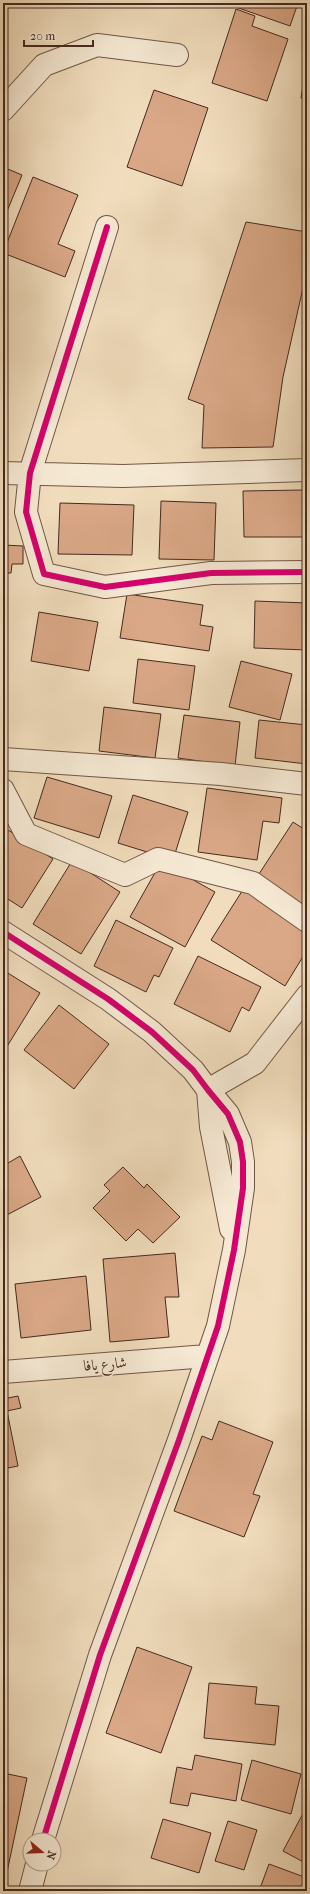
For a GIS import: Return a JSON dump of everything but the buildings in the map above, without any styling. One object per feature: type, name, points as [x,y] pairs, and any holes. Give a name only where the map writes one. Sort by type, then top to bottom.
[{"type":"street","points":[[3,110],[44,65],[97,45],[177,55]]},
{"type":"street","points":[[107,227],[30,473],[26,512],[44,574],[105,587],[211,573],[307,572]]},
{"type":"street","points":[[3,473],[123,476],[307,470]]},
{"type":"street","points":[[3,759],[221,774],[307,784]]},
{"type":"street","points":[[3,790],[26,834],[125,875],[158,859],[252,883],[307,921]]},
{"type":"street","points":[[3,932],[108,999],[152,1032],[193,1070],[208,1090],[210,1126],[234,1250],[218,1326],[179,1440],[100,1655],[45,1832]]},
{"type":"street","points":[[208,1090],[255,1063],[307,996]]},
{"type":"street","name":"شارع يافا","points":[[3,1372],[207,1356]]},
{"type":"street","points":[[30,1891],[35,1872]]},
{"type":"cycle path","points":[[107,227],[30,473],[26,512],[44,574],[105,587],[211,573],[307,572]]},
{"type":"cycle path","points":[[3,932],[108,999],[152,1032],[193,1070],[228,1114],[240,1142],[243,1162],[243,1188],[234,1250],[218,1326],[179,1440],[100,1655],[45,1832]]}]
